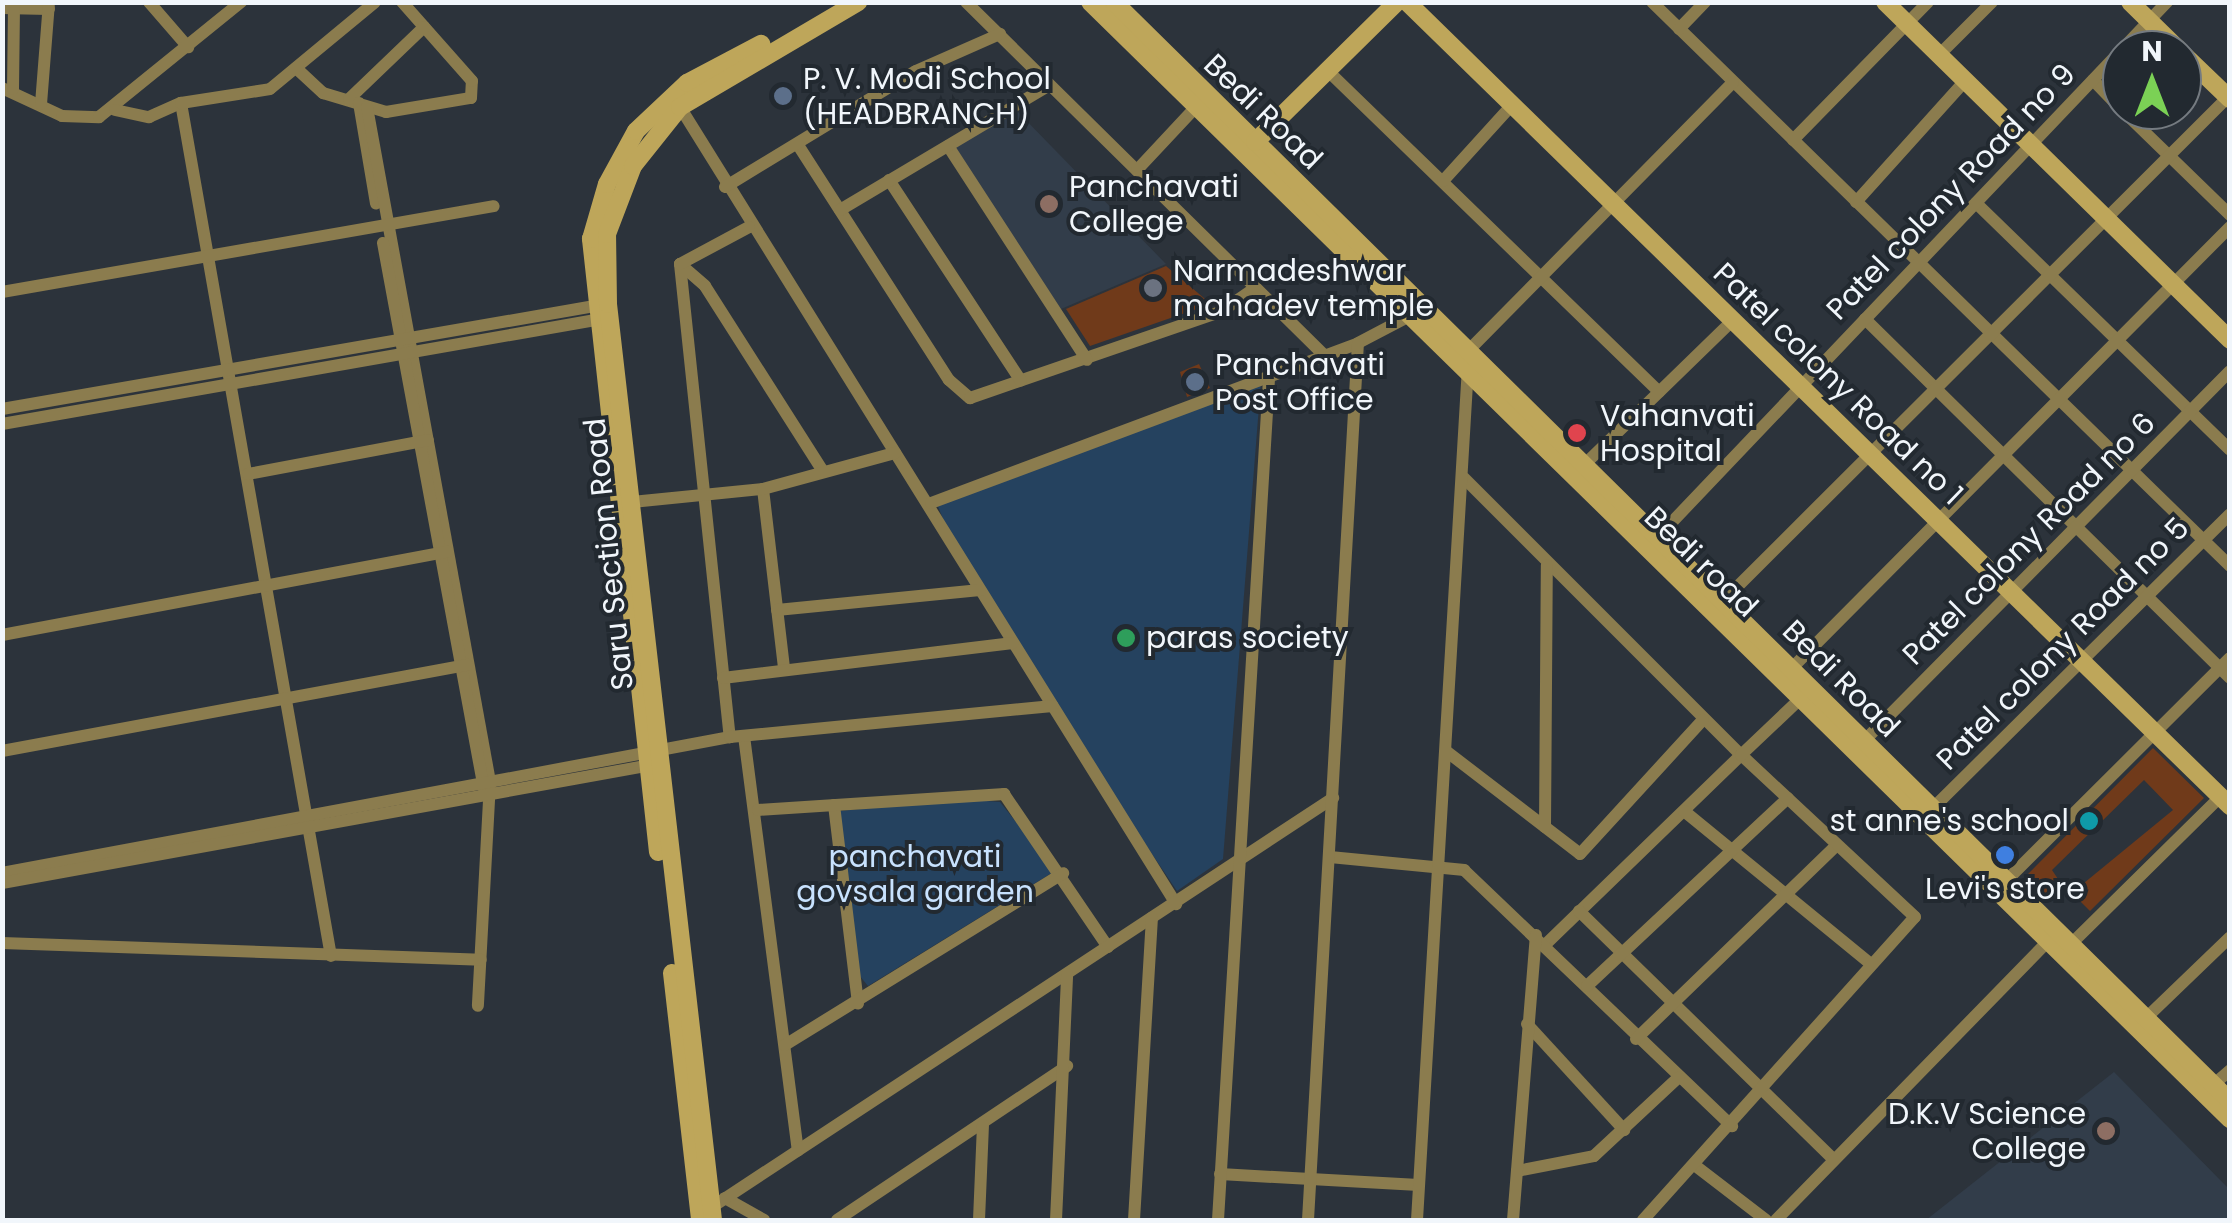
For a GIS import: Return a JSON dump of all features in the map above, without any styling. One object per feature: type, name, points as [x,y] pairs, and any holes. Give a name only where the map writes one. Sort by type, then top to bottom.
[{"type":"street","points":[[149,2],[188,47]]},
{"type":"street","points":[[115,110],[141,118],[181,102],[270,89],[375,2]]},
{"type":"street","points":[[402,2],[484,101]]},
{"type":"street","name":"Saru Section Road","points":[[710,1212],[651,758],[601,312],[596,214],[636,131],[688,83],[834,2]]},
{"type":"street","name":"Saru Section Road","points":[[651,758],[632,502],[601,312],[607,234],[619,194],[647,142],[680,106],[858,2]]},
{"type":"street","points":[[966,2],[1046,87],[1325,356]]},
{"type":"street","name":"Bedi road","points":[[1090,2],[1196,107],[1418,311],[1468,374],[1651,543],[1801,698],[2060,938],[2230,1119]]},
{"type":"street","name":"Bedi Road","points":[[1114,2],[1418,311],[1468,350],[1584,466],[1651,543],[1723,601],[2008,879],[2060,938],[2147,1017],[2230,1101]]},
{"type":"street","points":[[1255,142],[1397,2]]},
{"type":"street","name":"Patel colony Road no 1","points":[[1407,2],[2226,802]]},
{"type":"street","points":[[1652,2],[2230,566]]},
{"type":"street","points":[[1679,28],[1706,2]]},
{"type":"street","points":[[1885,2],[2230,340]]},
{"type":"street","points":[[1792,140],[1928,2]]},
{"type":"street","points":[[1939,55],[1992,2]]},
{"type":"street","points":[[2130,2],[2158,30]]},
{"type":"street","name":"Patel colony Road no 9","points":[[1651,543],[2167,2]]},
{"type":"street","points":[[41,104],[49,6],[10,6],[8,89],[41,104],[82,119],[115,110],[233,5]]},
{"type":"street","points":[[358,103],[424,27]]},
{"type":"street","points":[[724,187],[916,72],[1000,34]]},
{"type":"street","points":[[296,68],[322,93],[400,113],[446,107],[476,88]]},
{"type":"street","points":[[1328,71],[1659,392]]},
{"type":"street","points":[[1723,601],[2229,97],[2202,72]]},
{"type":"street","points":[[2093,80],[2102,89]]},
{"type":"street","points":[[1856,202],[1965,81]]},
{"type":"street","points":[[1417,1220],[1464,478],[1468,350],[1733,82]]},
{"type":"street","points":[[840,210],[1046,87]]},
{"type":"street","points":[[181,102],[204,260],[248,474],[331,956]]},
{"type":"street","points":[[358,103],[385,228],[486,787],[478,1006]]},
{"type":"street","points":[[1443,181],[1512,104]]},
{"type":"street","points":[[680,106],[724,187],[894,452],[931,503],[980,590],[1176,904]]},
{"type":"street","points":[[1136,170],[1196,107]]},
{"type":"street","points":[[2142,130],[2230,214]]},
{"type":"street","points":[[798,145],[950,380],[970,398],[1222,311],[1255,288]]},
{"type":"street","points":[[948,146],[1088,360]]},
{"type":"street","points":[[889,180],[1021,381]]},
{"type":"street","points":[[1976,203],[2230,450]]},
{"type":"street","points":[[2,292],[204,260],[494,206]]},
{"type":"street","points":[[680,264],[749,226]]},
{"type":"street","points":[[1791,669],[2230,227]]},
{"type":"street","points":[[680,264],[705,286],[824,471]]},
{"type":"street","points":[[680,264],[700,495],[723,678],[758,810],[766,940],[798,1150]]},
{"type":"street","points":[[931,503],[1358,344],[1418,311]]},
{"type":"street","points":[[2,409],[601,312]]},
{"type":"street","points":[[1865,319],[2003,457],[2226,668],[2154,732],[2008,879]]},
{"type":"street","points":[[1584,466],[1733,320]]},
{"type":"street","points":[[1308,1220],[1358,344]]},
{"type":"street","name":"Patel colony Road no 6","points":[[1864,742],[2230,371]]},
{"type":"street","points":[[2,424],[226,375]]},
{"type":"street","points":[[1218,1220],[1234,866],[1269,378]]},
{"type":"street","points":[[248,474],[424,440]]},
{"type":"street","points":[[632,502],[763,489],[894,452]]},
{"type":"street","points":[[1464,478],[1703,720],[1915,918],[1697,1167],[1643,1220]]},
{"type":"street","points":[[763,489],[784,670]]},
{"type":"street","name":"Patel colony Road no 5","points":[[1932,809],[2230,514]]},
{"type":"street","points":[[2,634],[444,552]]},
{"type":"street","points":[[1546,828],[1547,566]]},
{"type":"street","points":[[777,610],[980,590]]},
{"type":"street","points":[[723,678],[1013,642]]},
{"type":"street","points":[[2,751],[465,665]]},
{"type":"street","points":[[1513,1220],[1527,1024],[1541,940],[1580,911],[1801,698]]},
{"type":"street","points":[[2,883],[651,758],[737,736],[1054,706]]},
{"type":"street","points":[[1446,750],[1580,854],[1703,720]]},
{"type":"street","points":[[758,810],[1004,794],[1063,872],[1108,947]]},
{"type":"street","points":[[710,1212],[798,1150],[1334,798]]},
{"type":"street","points":[[1587,986],[1624,956],[1788,798]]},
{"type":"street","points":[[1776,1220],[2060,938],[2226,802]]},
{"type":"street","points":[[834,805],[858,1004]]},
{"type":"street","points":[[1684,811],[1871,964]]},
{"type":"street","points":[[2,873],[308,822]]},
{"type":"street","points":[[1636,1038],[1837,844]]},
{"type":"street","points":[[1330,857],[1440,862],[1464,870],[1732,1126]]},
{"type":"street","points":[[785,1045],[858,1004],[1063,872]]},
{"type":"street","points":[[1580,911],[1834,1160]]},
{"type":"street","points":[[1134,1220],[1152,918]]},
{"type":"street","points":[[2147,1017],[2230,936]]},
{"type":"street","points":[[2,944],[481,960]]},
{"type":"street","points":[[1056,1220],[1066,1066],[1067,974]]},
{"type":"street","points":[[1527,1024],[1624,1130]]},
{"type":"street","points":[[837,1220],[1066,1066]]},
{"type":"street","points":[[2213,1085],[2230,1070]]},
{"type":"street","points":[[1517,1171],[1577,1164],[1624,1130],[1678,1078]]},
{"type":"street","points":[[979,1220],[983,1124]]},
{"type":"street","points":[[1697,1167],[1766,1220]]},
{"type":"street","points":[[1220,1174],[1419,1185]]},
{"type":"street","points":[[710,1212],[764,1220]]},
{"type":"shaded area","name":"Panchavati College","points":[[1017,111],[1166,264],[1061,309],[950,144]]},
{"type":"shaded area","name":"D.K.V Science College","points":[[2114,1072],[2229,1189],[2229,1220],[1926,1220]]},
{"type":"green space","name":"paras society","points":[[1261,381],[1223,859],[1177,891],[969,583],[937,504]]},
{"type":"green space","name":"panchavati govsala garden","points":[[960,799],[1000,802],[1055,871],[868,986],[855,970],[840,811]]},
{"type":"building","name":"Narmadeshwar mahadev temple","points":[[1166,266],[1211,304],[1090,346],[1066,309]]},
{"type":"building","name":"Panchavati Post Office","points":[[1199,364],[1210,388],[1187,397],[1180,372]]},
{"type":"building","name":"st anne's school","points":[[2153,748],[2204,798],[2090,911],[2077,898],[2084,883],[2173,810],[2144,780],[2052,870],[2064,888],[2046,902],[2027,875]]},
{"type":"place","name":"P. V. Modi School (HEADBRANCH)","points":[[783,96]]},
{"type":"place","name":"Panchavati College","points":[[1049,204]]},
{"type":"place","name":"Narmadeshwar mahadev temple","points":[[1153,288]]},
{"type":"place","name":"Panchavati Post Office","points":[[1195,382]]},
{"type":"place","name":"Vahanvati Hospital","points":[[1577,433]]},
{"type":"place","name":"paras society","points":[[1126,638]]},
{"type":"place","name":"st anne's school","points":[[2089,821]]},
{"type":"place","name":"Levi's store","points":[[2005,855]]},
{"type":"place","name":"D.K.V Science College","points":[[2106,1131]]}]
